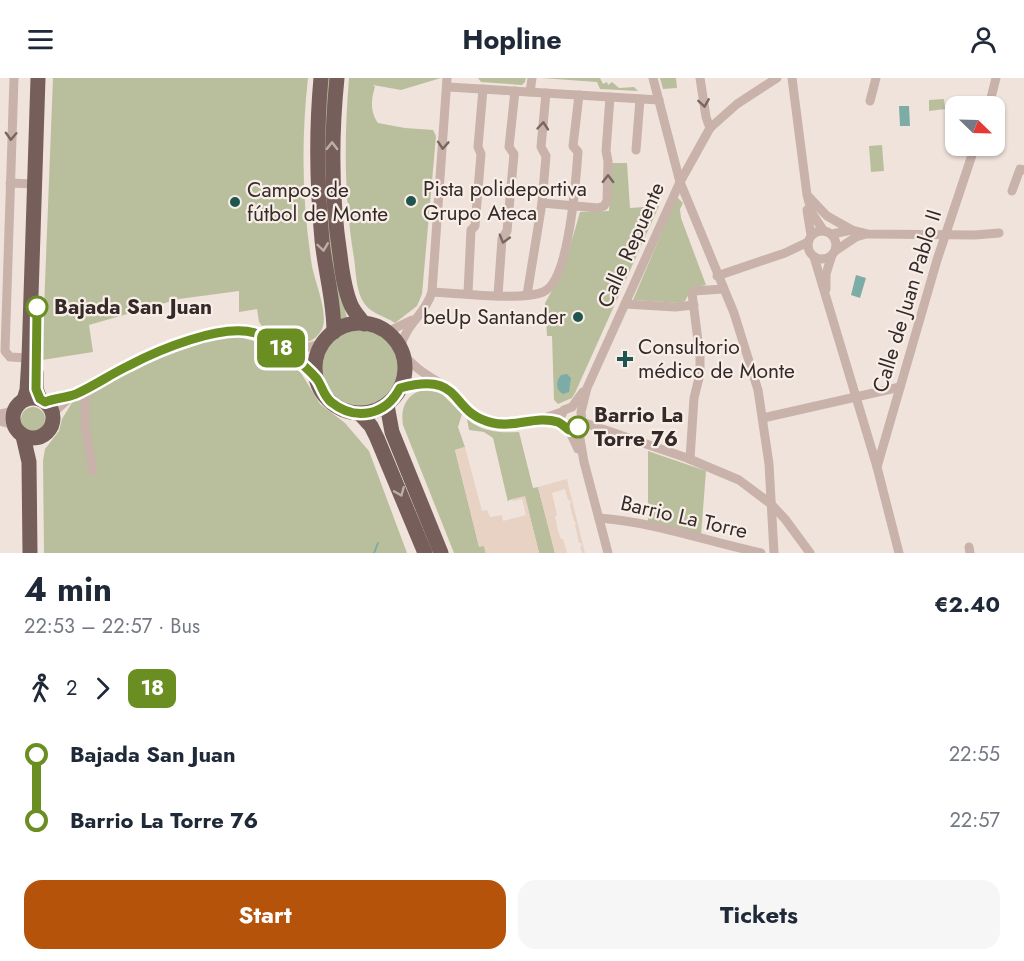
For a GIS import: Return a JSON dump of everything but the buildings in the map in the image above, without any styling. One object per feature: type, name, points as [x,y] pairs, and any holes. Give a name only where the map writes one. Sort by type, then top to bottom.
[{"type":"main road","points":[[30,553],[29,462],[12,418],[27,390],[38,78]]},
{"type":"main road","points":[[12,418],[31,438],[39,437],[50,428],[46,405],[36,389],[45,78]]},
{"type":"main road","points":[[321,78],[317,139],[319,206],[334,304],[329,337],[316,360],[318,380],[322,391],[331,402],[344,409],[360,414],[374,412],[387,405],[400,388],[405,367],[401,350],[387,332],[364,324],[353,324],[329,337]]},
{"type":"main road","points":[[337,78],[332,173],[337,237],[351,305],[364,324]]},
{"type":"main road","points":[[12,418],[29,398],[46,405]]},
{"type":"main road","points":[[387,405],[392,432],[441,553]]},
{"type":"main road","points":[[360,414],[371,426],[377,438],[424,553]]},
{"type":"main road","points":[[38,553],[36,462],[39,437]]},
{"type":"street","points":[[14,78],[5,351],[10,357],[29,358]]},
{"type":"street","points":[[530,92],[532,78]]},
{"type":"street","name":"Calle Repuente","points":[[576,420],[587,388],[680,182],[653,78]]},
{"type":"street","points":[[700,78],[710,128]]},
{"type":"street","points":[[774,553],[770,472],[758,390],[743,340],[680,182],[710,128],[737,104],[777,78]]},
{"type":"street","points":[[792,78],[813,255],[877,467],[899,553]]},
{"type":"street","points":[[870,101],[876,78]]},
{"type":"street","points":[[992,96],[996,78]]},
{"type":"street","points":[[659,100],[483,89],[448,82],[432,292],[427,304],[404,336],[401,350],[414,367],[455,394],[470,412],[492,423],[512,424],[543,419],[562,412],[576,420],[690,459],[739,480],[771,504],[810,553]]},
{"type":"street","points":[[468,293],[471,230],[475,226],[482,154],[478,147],[483,89]]},
{"type":"street","points":[[498,295],[502,239],[507,231],[514,154],[509,147],[515,91]]},
{"type":"street","points":[[527,295],[542,203],[546,156],[541,147],[546,93]]},
{"type":"street","points":[[432,292],[527,295],[545,291],[551,285],[564,256],[574,207],[579,152],[573,146],[579,95]]},
{"type":"street","points":[[542,203],[574,207],[602,207],[607,201],[606,151],[610,97]]},
{"type":"street","points":[[636,150],[640,99]]},
{"type":"street","name":"Calle de Juan Pablo II","points":[[877,467],[945,234],[972,156]]},
{"type":"street","points":[[1012,190],[1020,169],[1024,170]]},
{"type":"street","points":[[10,183],[34,184]]},
{"type":"street","points":[[807,195],[828,216],[852,230],[868,234],[975,235],[999,233]]},
{"type":"street","points":[[807,195],[812,213],[836,242],[826,274],[827,301]]},
{"type":"street","points":[[717,276],[785,253],[828,232],[852,230]]},
{"type":"street","points":[[785,253],[800,252],[824,259],[856,237],[868,234]]},
{"type":"street","points":[[690,459],[694,398],[700,357],[694,291],[723,289]]},
{"type":"street","points":[[625,304],[675,307],[694,305]]},
{"type":"street","points":[[387,332],[417,317]]},
{"type":"street","points":[[46,405],[74,395],[129,365],[187,341],[220,332],[248,331],[264,336],[278,345],[318,380]]},
{"type":"street","points":[[278,345],[302,349],[329,337]]},
{"type":"street","points":[[400,388],[420,382],[441,385]]},
{"type":"street","points":[[763,418],[900,387]]},
{"type":"street","points":[[85,389],[85,427],[93,471]]},
{"type":"street","points":[[46,405],[74,395]]},
{"type":"street","points":[[561,423],[562,412]]},
{"type":"street","points":[[543,419],[561,423],[576,420]]},
{"type":"street","name":"Barrio La Torre","points":[[576,420],[582,468],[608,553]]},
{"type":"street","name":"Barrio La Torre","points":[[598,518],[628,520],[760,553]]},
{"type":"green space","points":[[53,78],[308,78],[304,125],[304,195],[312,266],[324,315],[322,329],[316,337],[301,343],[285,338],[262,326],[257,309],[239,312],[239,291],[179,299],[89,325],[93,352],[42,360]]},
{"type":"green space","points":[[327,78],[332,78],[343,302],[347,318],[341,319],[330,255],[322,141]]},
{"type":"green space","points":[[349,78],[441,78],[401,90],[373,85],[375,87],[372,110],[378,123],[433,130],[436,136],[422,294],[417,306],[395,323],[367,307],[358,288],[347,191],[346,123]]},
{"type":"green space","points":[[478,78],[526,78],[522,85],[481,82]]},
{"type":"green space","points":[[541,78],[600,78],[603,84],[607,82],[608,85],[612,82],[619,88],[634,87],[638,91],[600,89],[597,82]]},
{"type":"green space","points":[[660,78],[676,78],[677,88],[663,89]]},
{"type":"green space","points":[[944,99],[945,109],[929,111],[929,100]]},
{"type":"green space","points":[[882,145],[884,171],[871,172],[869,146]]},
{"type":"green space","name":"beUp Santander","points":[[612,163],[627,163],[630,208],[659,206],[575,393],[572,398],[558,404],[554,400],[552,336],[547,336],[545,303],[563,271],[580,212],[609,211]]},
{"type":"green space","points":[[677,197],[683,203],[680,209],[681,218],[706,285],[692,288],[685,301],[681,303],[633,300]]},
{"type":"green space","points":[[360,330],[375,333],[387,341],[395,353],[398,368],[395,383],[387,395],[375,403],[360,406],[345,403],[333,395],[325,383],[322,368],[325,353],[333,341],[345,333]]},
{"type":"green space","points":[[239,337],[265,344],[287,360],[301,373],[320,404],[345,423],[369,451],[407,553],[44,553],[43,461],[45,449],[59,431],[62,419],[73,401],[152,360],[217,338]]},
{"type":"green space","points":[[427,389],[442,394],[462,414],[458,427],[465,447],[455,450],[479,546],[484,546],[486,553],[454,553],[403,425],[404,406],[407,401],[415,393]]},
{"type":"green space","points":[[33,407],[41,411],[45,419],[41,427],[33,431],[25,427],[21,419],[25,411]]},
{"type":"green space","points":[[467,419],[491,431],[519,432],[533,488],[538,487],[555,553],[539,553],[525,497],[508,502],[493,438],[484,432],[469,430]]},
{"type":"green space","points":[[648,451],[706,471],[701,535],[648,521]]},
{"type":"shaded area","points":[[465,447],[482,511],[487,510],[490,517],[502,515],[503,521],[526,515],[522,499],[513,501],[512,499],[525,496],[539,553],[486,553],[484,546],[479,547],[455,450]]},
{"type":"shaded area","points":[[567,479],[585,553],[582,553],[580,547],[582,546],[579,543],[576,523],[570,506],[571,501],[568,500],[565,489],[552,493],[558,531],[567,553],[555,553],[538,487]]},
{"type":"water","points":[[899,106],[909,106],[910,126],[900,126]]},
{"type":"water","points":[[856,275],[866,278],[860,298],[851,295]]},
{"type":"water","points":[[567,374],[571,378],[569,392],[563,394],[557,383],[561,375]]},
{"type":"waterway","points":[[374,553],[378,543]]},
{"type":"bus line","name":"18","points":[[37,307],[36,389],[40,399],[45,402],[74,395],[129,365],[187,341],[233,330],[256,333],[278,345],[318,380],[322,391],[331,402],[354,413],[374,412],[391,403],[400,388],[427,382],[449,389],[470,412],[492,423],[512,424],[543,419],[561,423],[569,430],[578,427]]},
{"type":"place","name":"Pista polideportiva Grupo Ateca","points":[[411,201]]},
{"type":"place","name":"Campos de fútbol de Monte","points":[[235,202]]},
{"type":"place","name":"Bajada San Juan","points":[[37,307]]},
{"type":"place","name":"beUp Santander","points":[[578,317]]},
{"type":"place","name":"Consultorio médico de Monte","points":[[625,359]]},
{"type":"place","name":"Barrio La Torre 76","points":[[578,427]]}]
